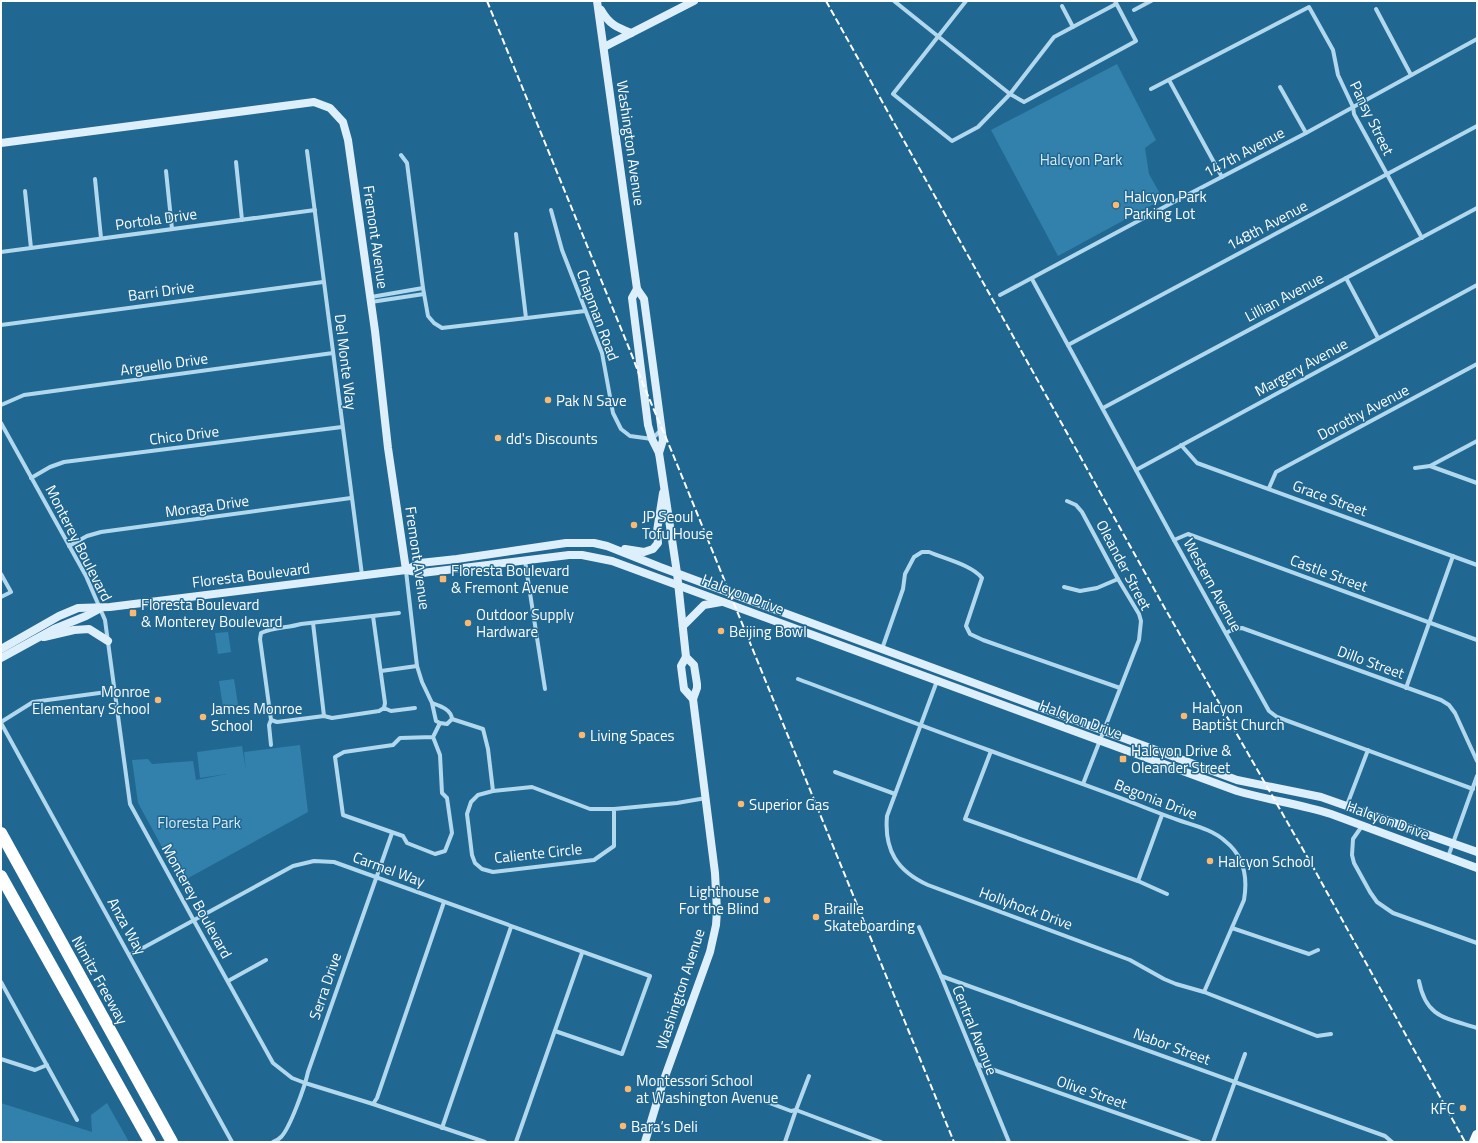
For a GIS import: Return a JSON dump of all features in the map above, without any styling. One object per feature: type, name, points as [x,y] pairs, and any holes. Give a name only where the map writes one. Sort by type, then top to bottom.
[{"type":"highway","name":"Nimitz Freeway","points":[[1,833],[172,1142]]},
{"type":"highway","points":[[1,876],[150,1142]]},
{"type":"main road","points":[[604,47],[694,1]]},
{"type":"main road","points":[[598,2],[606,19],[616,27],[631,33]]},
{"type":"main road","name":"Washington Avenue","points":[[598,2],[637,289],[644,299],[663,440],[659,452]]},
{"type":"main road","name":"Fremont Avenue","points":[[1,143],[314,102],[330,108],[343,122],[348,140],[371,299],[388,448],[406,570]]},
{"type":"main road","name":"Washington Avenue","points":[[637,289],[632,298],[648,425],[652,439],[659,452],[677,573],[686,657],[681,666],[684,689],[693,699]]},
{"type":"main road","points":[[607,546],[644,552],[653,549],[658,543],[657,530],[664,485]]},
{"type":"main road","name":"Floresta Boulevard","points":[[406,570],[420,563],[566,543],[594,543],[607,546],[677,573]]},
{"type":"main road","name":"Floresta Boulevard","points":[[1,649],[59,616],[78,608],[99,608],[406,570],[422,573],[569,555],[582,555],[603,558],[678,585]]},
{"type":"main road","name":"Halcyon Drive","points":[[677,573],[759,602],[1237,780],[1321,797],[1477,852]]},
{"type":"main road","name":"Halcyon Drive","points":[[678,585],[1183,772],[1265,799],[1314,809],[1477,868]]},
{"type":"main road","points":[[683,626],[704,605],[723,602]]},
{"type":"main road","name":"Floresta Boulevard","points":[[1,658],[54,629],[86,616],[99,608]]},
{"type":"main road","points":[[34,640],[74,630],[89,629],[108,641]]},
{"type":"main road","name":"Washington Avenue","points":[[645,1142],[662,1085],[710,952],[716,925],[717,911],[715,873],[693,699],[697,688],[694,665],[686,657]]},
{"type":"main road","points":[[1183,772],[1204,768]]},
{"type":"main road","points":[[1474,1142],[1477,1135]]},
{"type":"street","points":[[894,1],[939,37],[1010,94],[1024,102],[1136,41],[1116,2],[1054,37],[1010,94],[978,127],[952,141],[893,94],[939,37],[966,1]]},
{"type":"street","points":[[1134,10],[1151,1]]},
{"type":"street","points":[[1062,6],[1073,27]]},
{"type":"street","name":"Pansy Street","points":[[1169,80],[1309,7],[1333,50],[1338,75],[1353,107],[1354,114],[1422,238]]},
{"type":"street","points":[[1376,9],[1411,75]]},
{"type":"street","name":"147th Avenue","points":[[1000,295],[1306,133],[1477,39]]},
{"type":"street","points":[[1151,89],[1169,80],[1222,177]]},
{"type":"street","points":[[1280,86],[1306,133]]},
{"type":"street","name":"148th Avenue","points":[[1068,345],[1477,126]]},
{"type":"street","name":"Del Monte Way","points":[[307,151],[362,575]]},
{"type":"street","points":[[401,155],[407,163],[428,316],[434,323],[442,328],[585,311]]},
{"type":"street","points":[[236,162],[242,220]]},
{"type":"street","points":[[166,171],[172,229]]},
{"type":"street","points":[[95,180],[101,238]]},
{"type":"street","points":[[25,190],[32,248]]},
{"type":"street","name":"Lillian Avenue","points":[[1102,408],[1477,208]]},
{"type":"street","name":"Portola Drive","points":[[1,252],[315,210]]},
{"type":"street","name":"Chapman Road","points":[[551,210],[562,250],[602,353],[613,413],[620,430],[630,436],[652,439]]},
{"type":"street","points":[[516,234],[526,318]]},
{"type":"street","points":[[1346,278],[1378,338]]},
{"type":"street","name":"Western Avenue","points":[[1032,279],[1269,712],[1277,717],[1473,789]]},
{"type":"street","name":"Barri Drive","points":[[1,325],[324,282]]},
{"type":"street","name":"Margery Avenue","points":[[1136,470],[1477,285]]},
{"type":"street","points":[[371,299],[423,288]]},
{"type":"street","points":[[371,299],[424,294]]},
{"type":"street","name":"Arguello Drive","points":[[1,405],[24,395],[333,353]]},
{"type":"street","name":"Dorothy Avenue","points":[[1269,488],[1276,472],[1477,364]]},
{"type":"street","name":"Monterey Boulevard","points":[[1,423],[89,582],[105,620],[130,804],[273,1063],[292,1078],[305,1083],[373,1104],[485,1142]]},
{"type":"street","name":"Chico Drive","points":[[31,478],[50,467],[64,462],[342,427]]},
{"type":"street","points":[[652,439],[661,430]]},
{"type":"street","points":[[1415,468],[1430,466],[1477,441]]},
{"type":"street","name":"Grace Street","points":[[1181,445],[1197,463],[1477,565]]},
{"type":"street","points":[[1430,466],[1477,483]]},
{"type":"street","name":"Moraga Drive","points":[[69,546],[87,536],[101,532],[351,498]]},
{"type":"street","name":"Oleander Street","points":[[1067,500],[1076,505],[1082,512],[1118,579],[1139,614],[1141,621],[1139,640],[1083,784]]},
{"type":"street","name":"Castle Street","points":[[1174,540],[1188,534],[1477,640]]},
{"type":"street","points":[[882,649],[904,589],[905,574],[914,557],[922,552],[929,552],[970,568],[978,573],[982,578],[966,626],[970,634],[983,640],[1120,688]]},
{"type":"street","points":[[1406,688],[1453,556]]},
{"type":"street","points":[[525,560],[545,688]]},
{"type":"street","name":"Fremont Avenue","points":[[406,570],[417,666],[422,682],[432,703],[436,721],[440,723]]},
{"type":"street","points":[[1,574],[11,592],[1,597]]},
{"type":"street","points":[[1064,588],[1080,591],[1097,588],[1118,579]]},
{"type":"street","points":[[271,745],[269,725],[271,720],[260,639],[262,633],[266,630],[313,623],[399,613]]},
{"type":"street","points":[[271,720],[277,722],[324,716],[332,718],[379,711],[384,708],[386,703],[373,616]]},
{"type":"street","points":[[313,623],[324,716]]},
{"type":"street","name":"Dillo Street","points":[[1226,633],[1234,629],[1242,628],[1441,700],[1449,705],[1455,712],[1477,761]]},
{"type":"street","points":[[381,671],[417,666]]},
{"type":"street","name":"Begonia Drive","points":[[798,679],[991,752],[1083,784],[1162,815],[1209,831],[1224,839],[1234,848],[1241,860],[1245,872],[1246,886],[1244,900],[1204,992]]},
{"type":"street","name":"Hollyhock Drive","points":[[937,681],[887,816],[887,839],[894,858],[899,865],[917,880],[1130,960],[1176,984],[1204,992],[1317,1036],[1331,1034]]},
{"type":"street","name":"Anza Way","points":[[114,691],[33,702],[1,722],[232,1142]]},
{"type":"street","points":[[432,703],[446,709],[452,719],[483,729],[488,749],[493,791],[532,787],[590,809],[614,809],[678,803],[706,798]]},
{"type":"street","points":[[384,708],[391,711],[415,708]]},
{"type":"street","points":[[433,737],[400,738],[393,745],[344,752],[334,757],[343,815],[403,836],[407,843],[435,854],[445,851],[452,833],[447,798],[442,793],[440,755],[433,737],[440,723],[447,724],[452,719]]},
{"type":"street","points":[[1347,806],[1368,750]]},
{"type":"street","points":[[991,752],[965,819],[1138,881],[1167,894]]},
{"type":"street","points":[[835,772],[895,794]]},
{"type":"street","points":[[1448,857],[1477,776]]},
{"type":"street","name":"Caliente Circle","points":[[493,791],[478,795],[471,802],[467,814],[470,840],[475,863],[482,869],[493,872],[594,860],[614,846],[614,809]]},
{"type":"street","points":[[1138,881],[1162,815]]},
{"type":"street","points":[[1362,826],[1353,839],[1352,855],[1354,863],[1377,902],[1393,913],[1477,943]]},
{"type":"street","name":"Serra Drive","points":[[281,1138],[305,1083],[392,833]]},
{"type":"street","name":"Carmel Way","points":[[130,955],[193,919],[293,866],[314,861],[334,862],[650,976],[622,1054],[555,1031]]},
{"type":"street","points":[[373,1104],[444,902]]},
{"type":"street","points":[[442,1128],[511,927]]},
{"type":"street","name":"Central Avenue","points":[[919,927],[1008,1142]]},
{"type":"street","points":[[1232,928],[1309,954],[1318,950]]},
{"type":"street","points":[[516,1142],[582,952]]},
{"type":"street","points":[[228,981],[266,960]]},
{"type":"street","name":"Nabor Street","points":[[940,976],[1385,1136],[1392,1142]]},
{"type":"street","points":[[1419,981],[1423,997],[1428,1006],[1434,1012],[1442,1017],[1477,1028]]},
{"type":"street","points":[[1,982],[78,1120]]},
{"type":"street","points":[[1213,1142],[1245,1054]]},
{"type":"street","points":[[1,1059],[35,1070],[47,1065]]},
{"type":"street","name":"Olive Street","points":[[976,1064],[1199,1142]]},
{"type":"street","points":[[785,1142],[810,1076]]},
{"type":"street","points":[[762,1100],[791,1111],[796,1110],[881,1142]]},
{"type":"street","points":[[273,1142],[281,1138],[284,1142]]},
{"type":"green space","name":"Halcyon Park","points":[[1117,64],[1156,140],[1145,148],[1149,174],[1163,199],[1058,256],[991,130]]},
{"type":"green space","points":[[228,632],[231,652],[218,654],[215,633]]},
{"type":"green space","points":[[234,679],[238,705],[223,707],[219,681]]},
{"type":"green space","name":"Floresta Park","points":[[300,745],[308,812],[181,882],[138,803],[132,760],[148,759],[152,764],[193,761],[196,780],[227,774],[200,778],[197,752],[242,746],[246,770],[244,752]]},
{"type":"green space","points":[[1,1103],[92,1132],[91,1115],[107,1103],[129,1142],[1,1142]]},
{"type":"railway","points":[[487,1],[954,1142]]},
{"type":"railway","points":[[826,1],[1163,605],[1313,867],[1465,1142]]},
{"type":"place","name":"Halcyon Park Parking Lot","points":[[1116,205]]},
{"type":"place","name":"Pak N Save","points":[[548,400]]},
{"type":"place","name":"dd's Discounts","points":[[498,438]]},
{"type":"place","name":"JP Seoul Tofu House","points":[[634,525]]},
{"type":"place","name":"Floresta Boulevard & Fremont Avenue","points":[[443,579]]},
{"type":"place","name":"Floresta Boulevard & Monterey Boulevard","points":[[133,613]]},
{"type":"place","name":"Outdoor Supply Hardware","points":[[468,623]]},
{"type":"place","name":"Beijing Bowl","points":[[721,631]]},
{"type":"place","name":"Monroe Elementary School","points":[[158,700]]},
{"type":"place","name":"Halcyon Baptist Church","points":[[1184,716]]},
{"type":"place","name":"James Monroe School","points":[[203,717]]},
{"type":"place","name":"Living Spaces","points":[[582,735]]},
{"type":"place","name":"Halcyon Drive & Oleander Street","points":[[1123,759]]},
{"type":"place","name":"Superior Gas","points":[[741,804]]},
{"type":"place","name":"Halcyon School","points":[[1210,861]]},
{"type":"place","name":"Lighthouse For the Blind","points":[[767,900]]},
{"type":"place","name":"Braille Skateboarding","points":[[816,917]]},
{"type":"place","name":"Montessori School at Washington Avenue","points":[[628,1089]]},
{"type":"place","name":"KFC","points":[[1463,1108]]},
{"type":"place","name":"Bara’s Deli","points":[[623,1126]]}]
